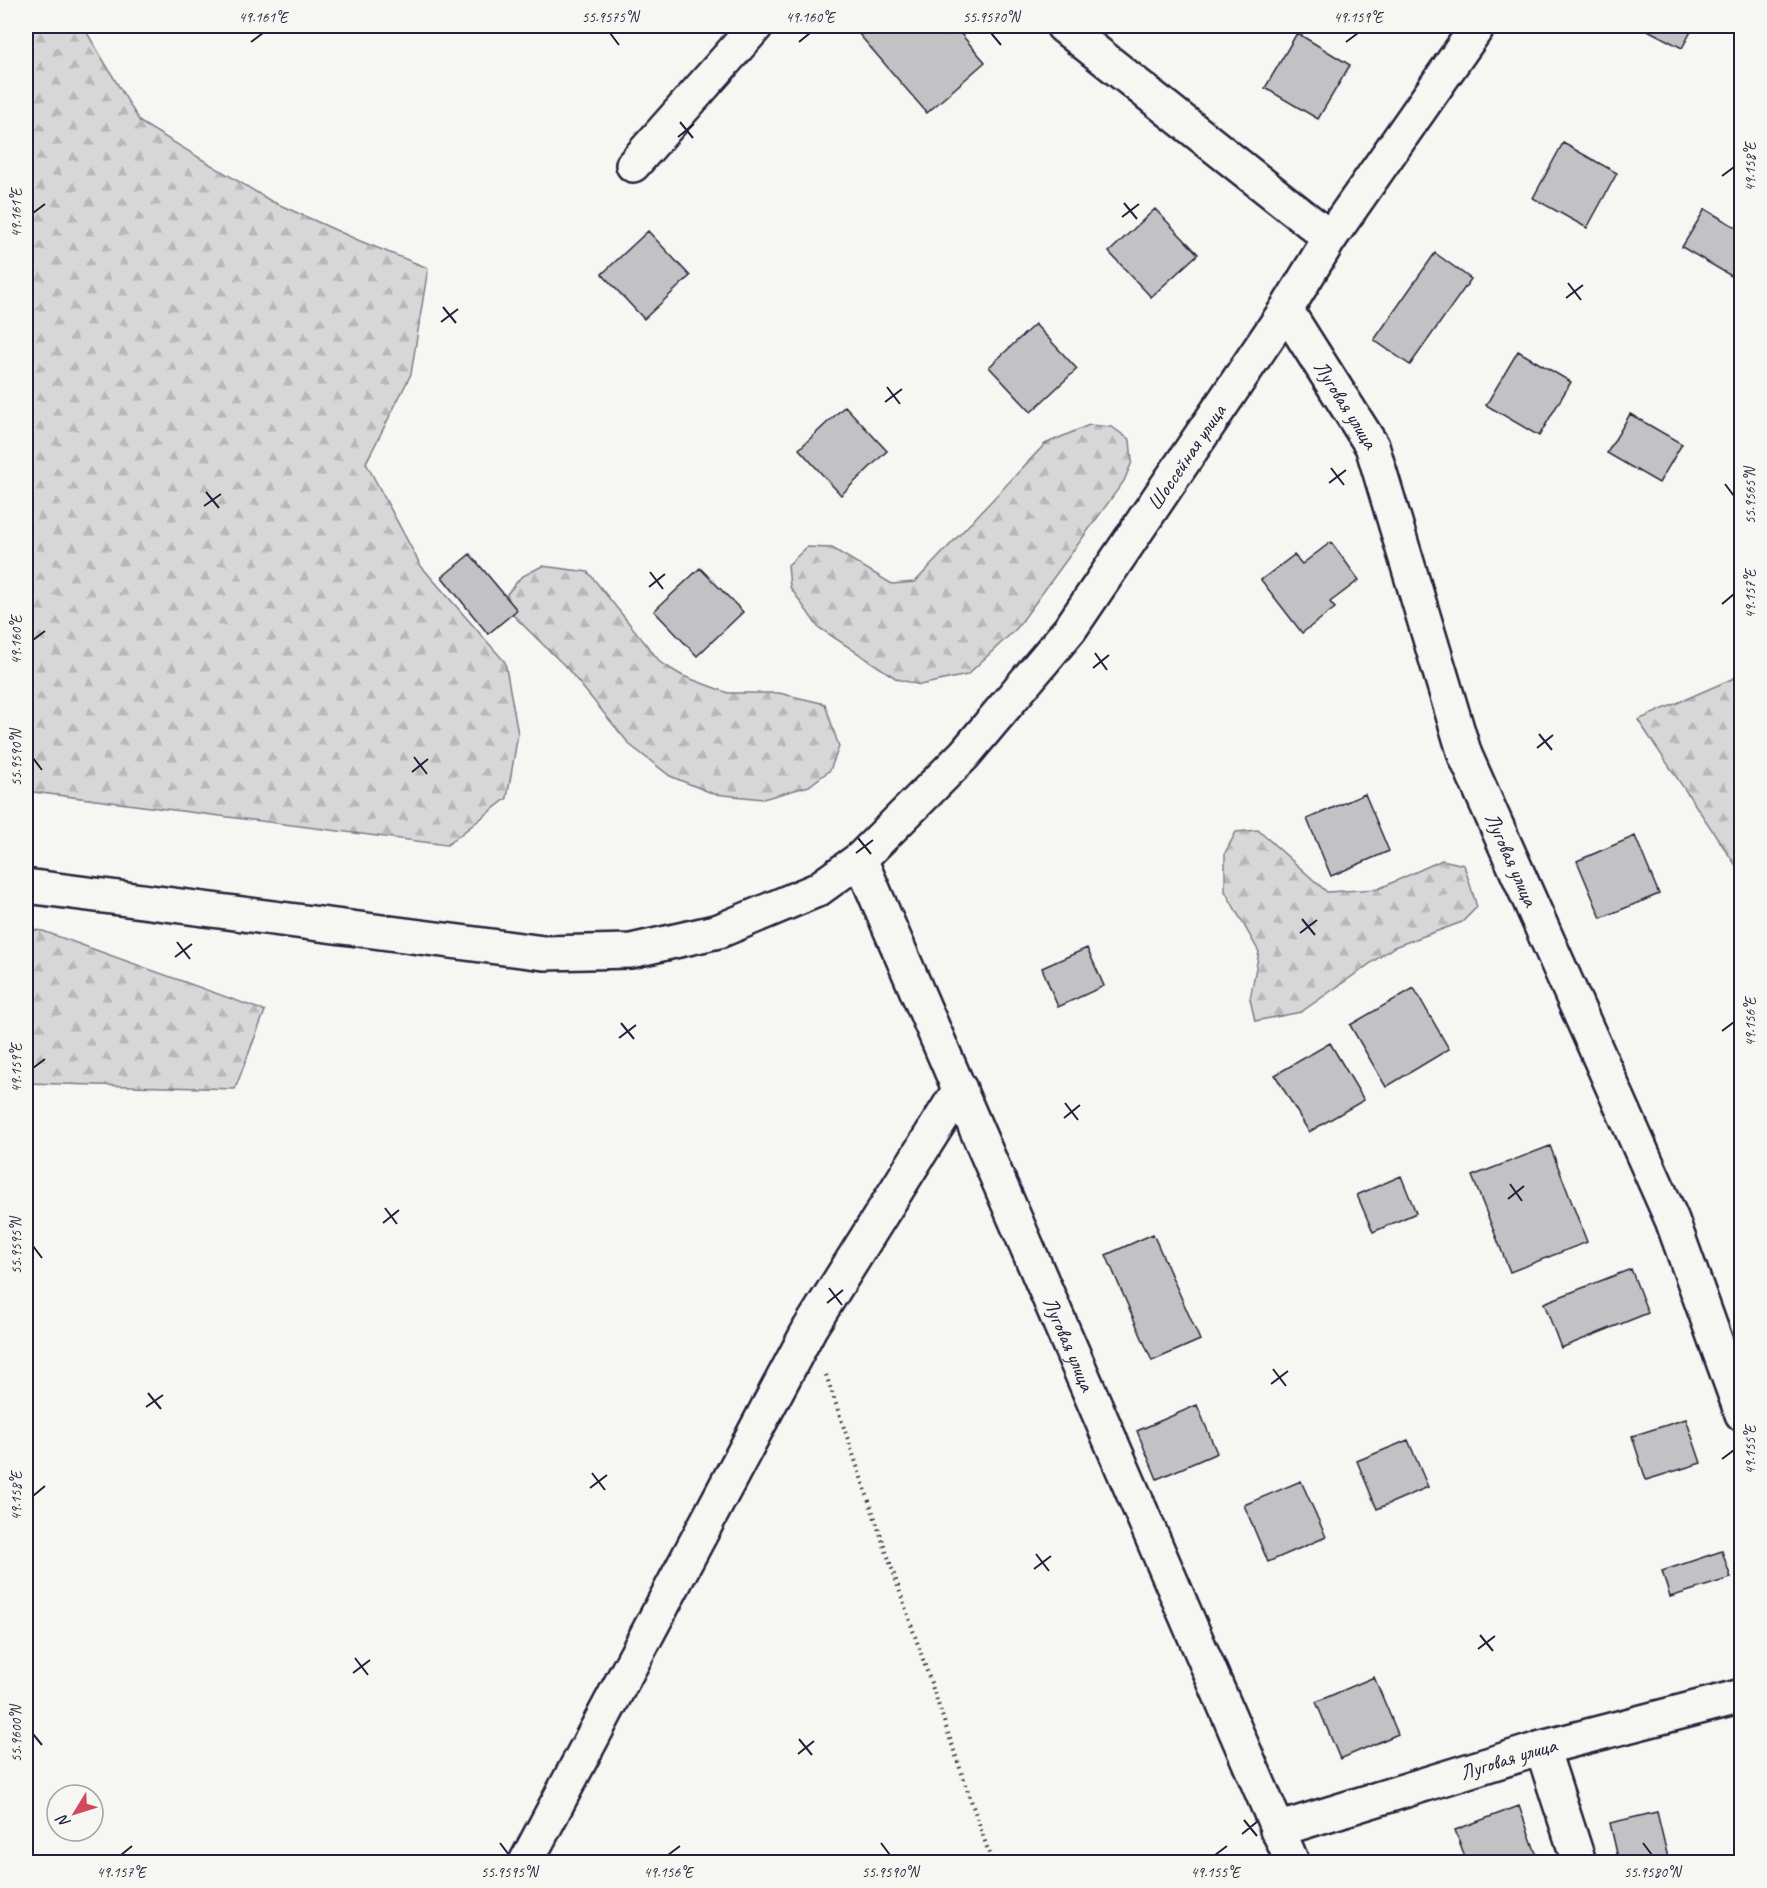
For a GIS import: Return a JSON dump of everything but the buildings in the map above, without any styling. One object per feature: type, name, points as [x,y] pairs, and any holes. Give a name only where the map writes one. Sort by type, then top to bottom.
[{"type":"street","points":[[633,165],[756,26]]},
{"type":"street","points":[[1063,26],[1330,238]]},
{"type":"street","name":"Шоссейная улица","points":[[26,886],[544,953],[632,951],[719,931],[817,890],[860,859],[964,755],[1070,629],[1286,310],[1330,238],[1478,26]]},
{"type":"street","name":"Луговая улица","points":[[1286,310],[1372,446],[1466,755],[1672,1220],[1742,1414]]},
{"type":"street","name":"Луговая улица","points":[[860,859],[1292,1863]]},
{"type":"street","points":[[526,1863],[810,1328],[960,1089]]},
{"type":"street","name":"Луговая улица","points":[[1277,1830],[1542,1748],[1742,1696]]},
{"type":"street","points":[[1542,1748],[1579,1863]]},
{"type":"path","points":[[810,1328],[992,1863]]},
{"type":"green space","points":[[26,26],[83,26],[140,122],[271,201],[360,241],[428,268],[411,374],[366,463],[421,566],[505,662],[518,734],[507,798],[447,845],[26,791]]},
{"type":"green space","points":[[1089,425],[1112,427],[1130,440],[1132,462],[1124,481],[1017,628],[967,675],[920,685],[897,679],[818,627],[790,587],[788,565],[807,547],[832,548],[892,584],[915,582],[1045,444]]},
{"type":"green space","points":[[542,566],[588,572],[661,663],[683,676],[728,693],[779,693],[825,704],[839,747],[830,770],[809,786],[763,799],[714,794],[670,776],[630,745],[566,667],[514,616],[507,594],[521,577]]},
{"type":"green space","points":[[1741,675],[1741,873],[1638,720]]},
{"type":"green space","points":[[1258,830],[1327,892],[1378,889],[1442,860],[1464,865],[1477,907],[1462,922],[1394,947],[1301,1012],[1255,1021],[1250,999],[1259,952],[1225,891],[1225,853],[1236,832]]},
{"type":"green space","points":[[26,929],[43,931],[265,1011],[235,1089],[26,1083]]}]
